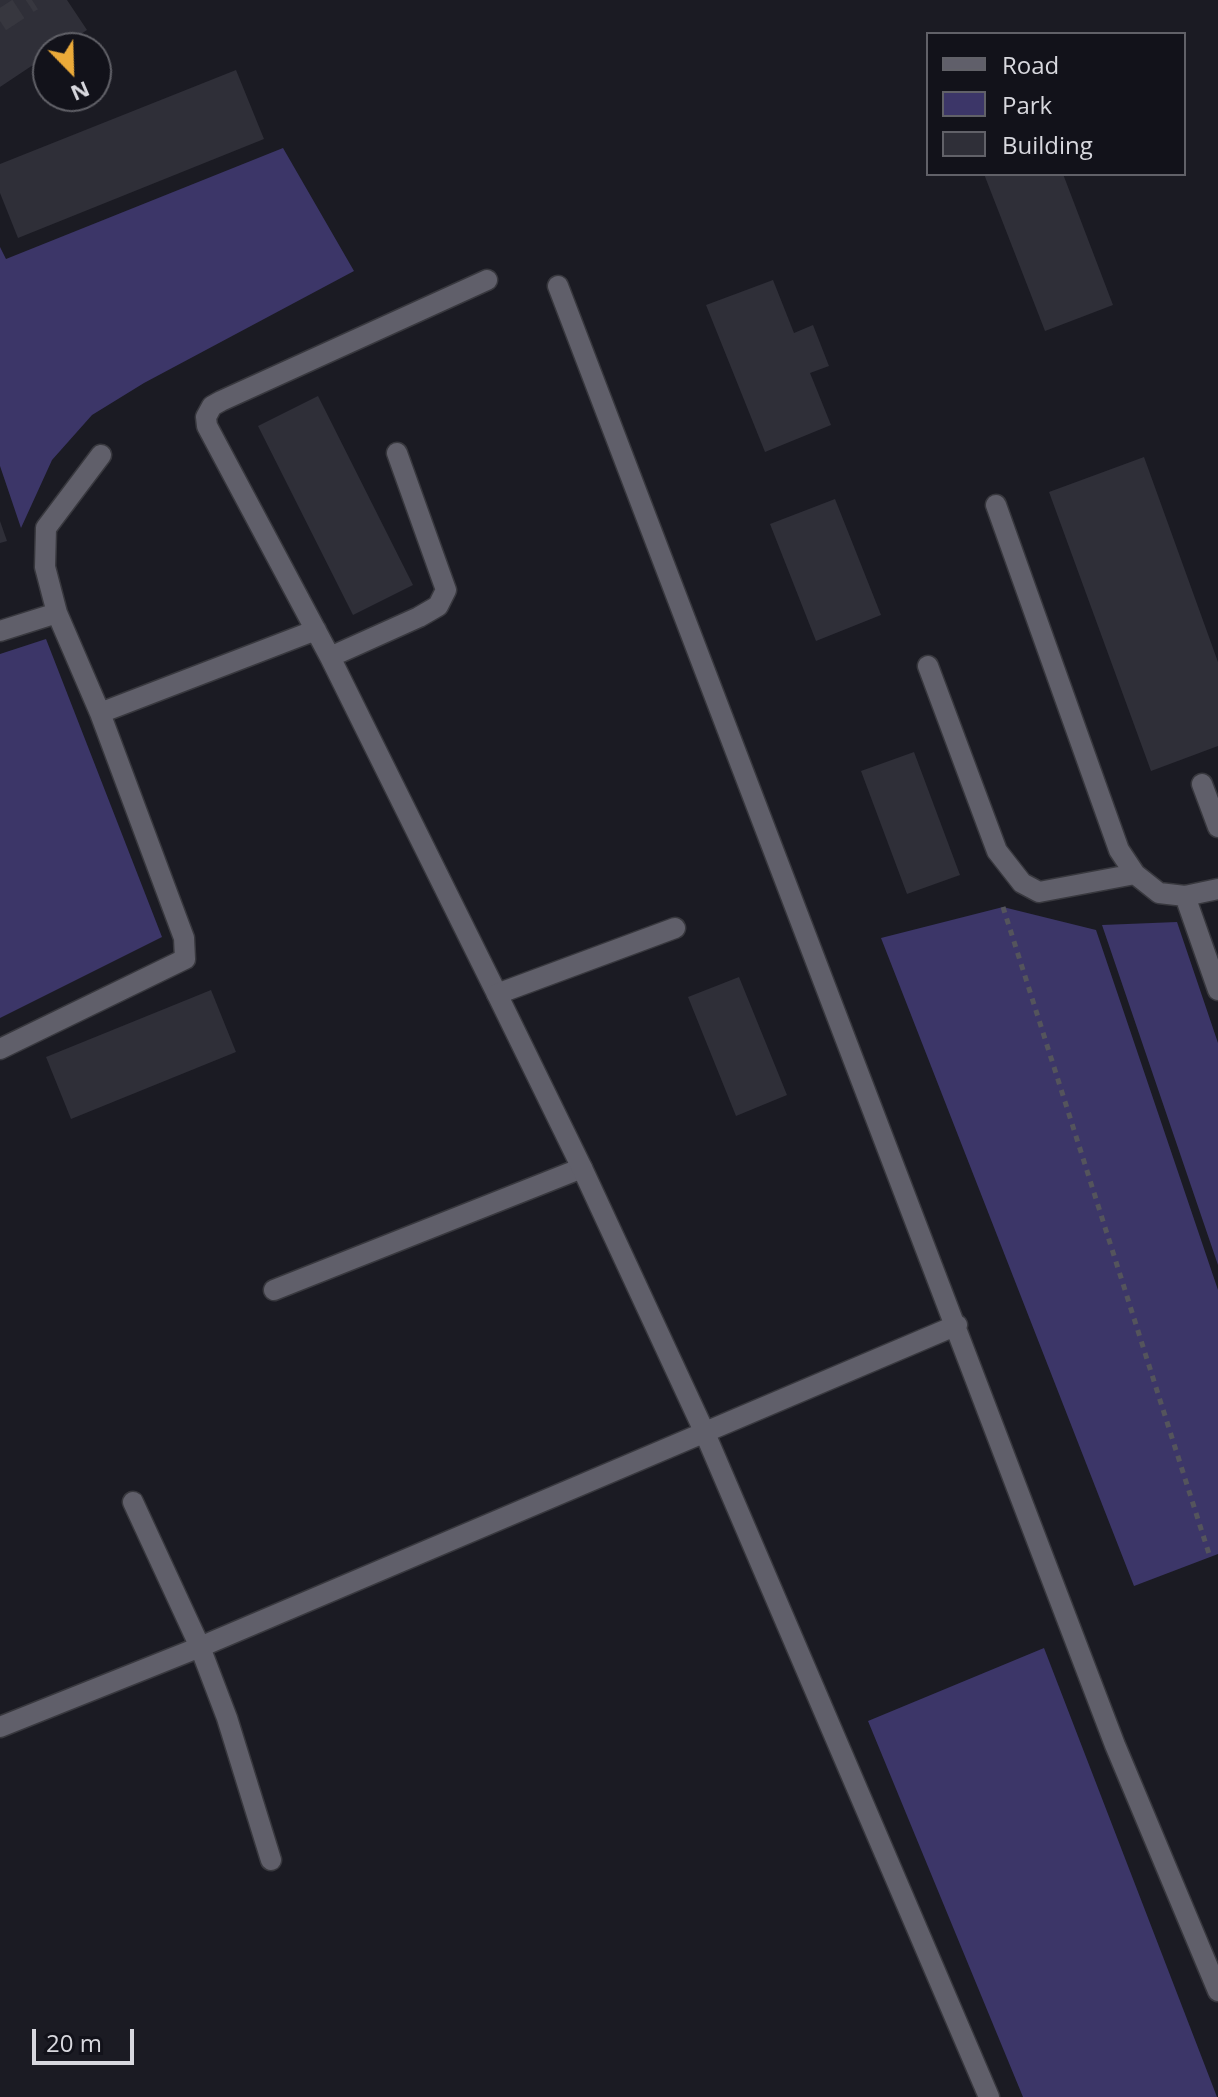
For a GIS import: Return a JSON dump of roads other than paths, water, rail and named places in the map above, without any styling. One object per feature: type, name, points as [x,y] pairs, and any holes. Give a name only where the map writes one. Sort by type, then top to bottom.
[{"type":"street","points":[[487,280],[221,401],[212,406],[206,417],[207,426],[330,657],[582,1168],[704,1431],[989,2097]]},
{"type":"street","points":[[558,286],[1115,1745],[1218,1991]]},
{"type":"street","points":[[330,657],[419,617],[438,606],[446,590],[397,453]]},
{"type":"street","points":[[0,1049],[185,959],[184,938],[100,713],[57,613],[45,567],[46,528],[101,455]]},
{"type":"street","points":[[996,505],[1119,850],[1135,874],[1159,893],[1185,896],[1218,889]]},
{"type":"street","points":[[0,631],[57,613]]},
{"type":"street","points":[[100,713],[316,630]]},
{"type":"street","points":[[928,666],[997,851],[1022,883],[1039,892],[1135,874]]},
{"type":"street","points":[[1202,784],[1218,827]]},
{"type":"street","points":[[1185,896],[1218,990]]},
{"type":"street","points":[[497,994],[675,928]]},
{"type":"street","points":[[274,1290],[582,1168]]},
{"type":"street","points":[[0,1727],[200,1647],[957,1325]]},
{"type":"street","points":[[133,1502],[200,1647],[227,1718],[271,1860]]},
{"type":"tunnel","points":[[0,21],[32,0]]}]
